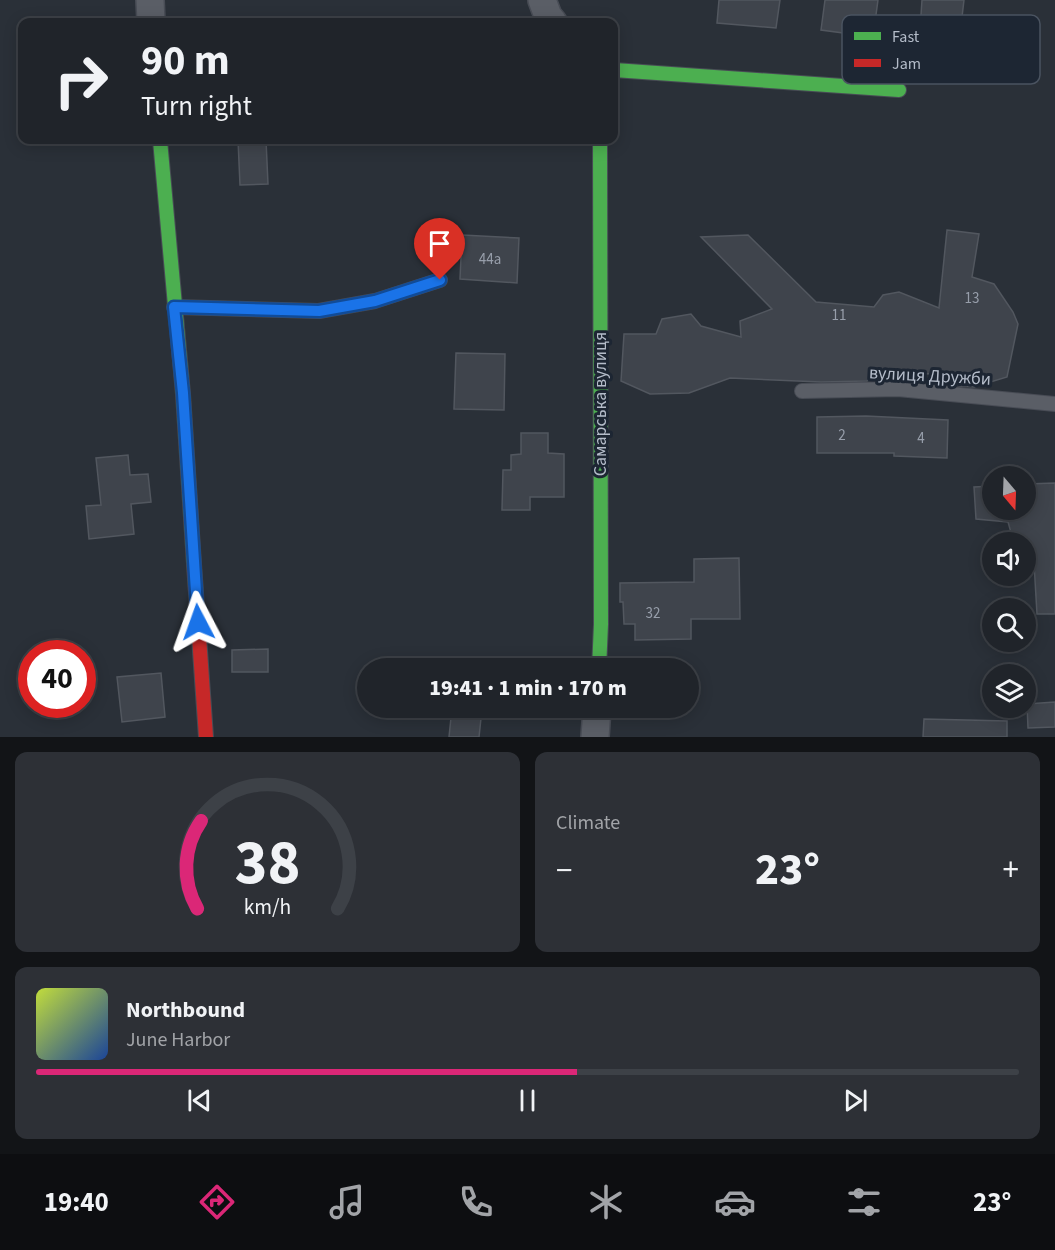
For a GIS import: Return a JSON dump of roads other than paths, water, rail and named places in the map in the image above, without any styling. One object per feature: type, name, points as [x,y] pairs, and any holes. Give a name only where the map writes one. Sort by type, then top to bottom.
[{"type":"street","points":[[150,0],[151,18]]},
{"type":"street","points":[[542,0],[550,18]]},
{"type":"street","points":[[618,70],[899,90]]},
{"type":"street","points":[[160,144],[183,393],[206,737]]},
{"type":"street","name":"Самарська вулиця","points":[[599,658],[600,144]]},
{"type":"street","points":[[595,737],[596,718]]},
{"type":"lane","points":[[174,307],[319,311],[375,301],[440,280]]},
{"type":"lane","name":"вулиця Дружби","points":[[802,391],[898,389],[1055,404]]}]
